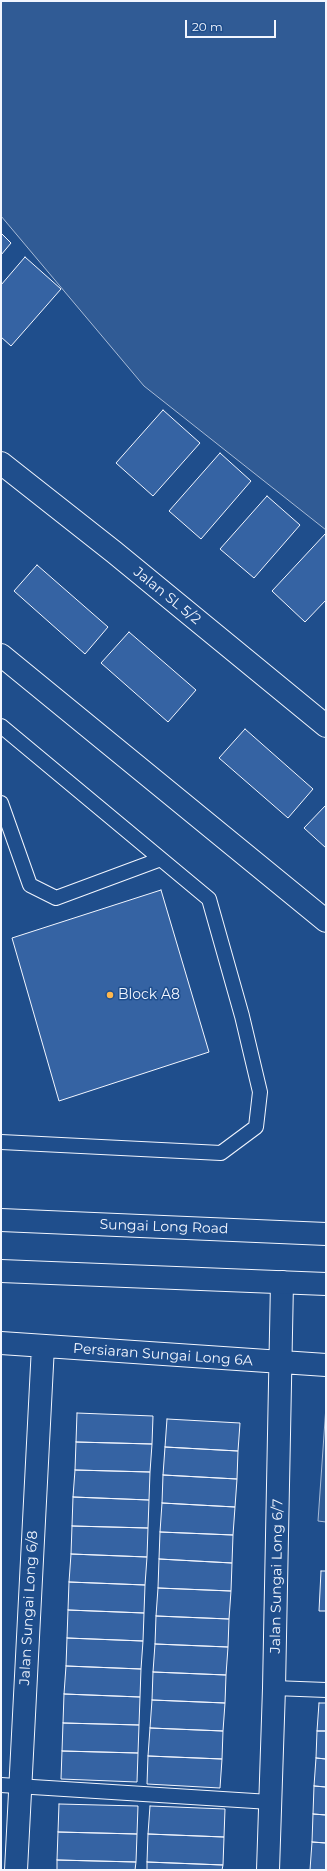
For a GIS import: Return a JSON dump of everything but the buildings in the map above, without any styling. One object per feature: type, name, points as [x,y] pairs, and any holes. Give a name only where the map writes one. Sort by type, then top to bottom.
[{"type":"street","name":"Jalan SL 5/2","points":[[3,468],[120,557],[326,726]]},
{"type":"street","points":[[1,655],[326,921]]},
{"type":"street","name":"Sungai Long Road","points":[[1,1220],[326,1234]]},
{"type":"street","points":[[1,1271],[326,1284]]},
{"type":"street","name":"Jalan Sungai Long 6/7","points":[[268,1870],[274,1688],[282,1282]]},
{"type":"street","name":"Persiaran Sungai Long 6A","points":[[1,1343],[281,1363],[326,1364]]},
{"type":"street","name":"Jalan Sungai Long 6/8","points":[[16,1870],[10,1785],[43,1346]]},
{"type":"lane","points":[[1,726],[209,899],[242,1016],[260,1092],[256,1127],[221,1153],[1,1142]]},
{"type":"lane","points":[[1,803],[30,885],[56,898],[161,859]]},
{"type":"lane","points":[[274,1688],[326,1690]]},
{"type":"lane","points":[[10,1785],[270,1802]]},
{"type":"shaded area","points":[[1,1],[326,1],[326,530],[144,386],[1,216]]},
{"type":"shaded area","points":[[326,1406],[326,1522],[318,1521]]},
{"type":"place","name":"Block A8","points":[[110,995]]}]
